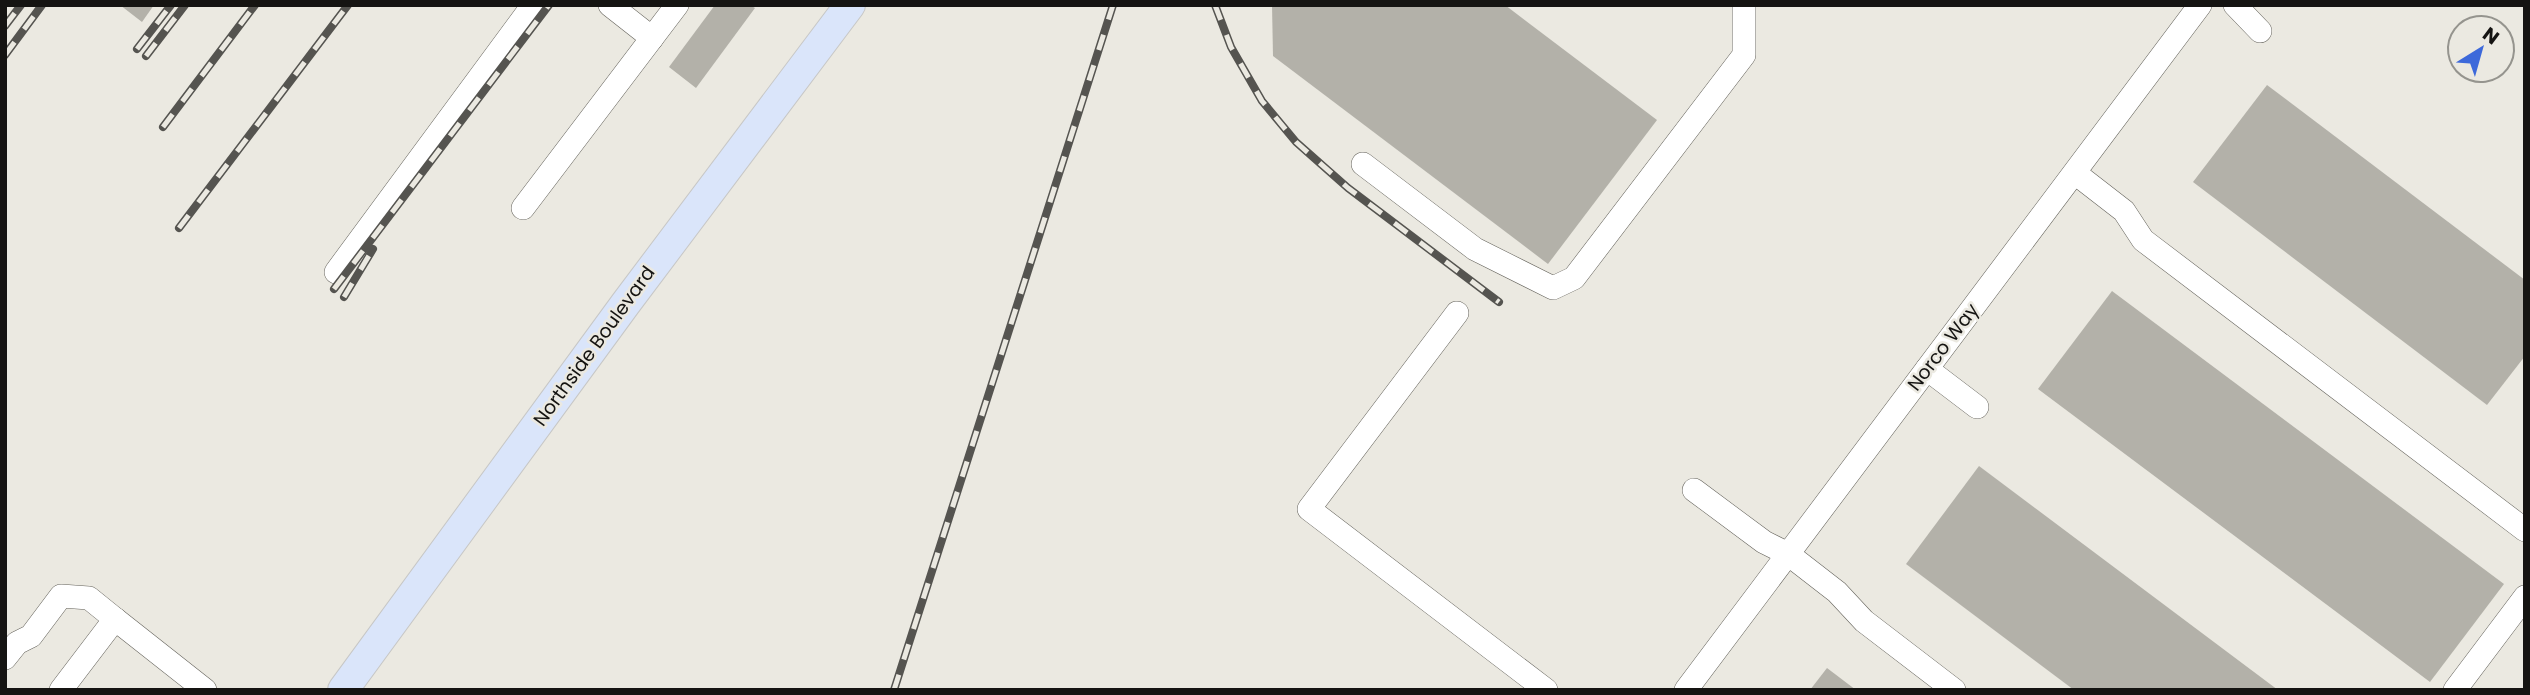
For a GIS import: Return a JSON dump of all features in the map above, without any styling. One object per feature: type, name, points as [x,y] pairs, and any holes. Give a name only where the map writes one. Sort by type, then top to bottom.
[{"type":"main road","name":"Northside Boulevard","points":[[343,690],[626,303],[850,5]]},
{"type":"street","points":[[336,272],[533,5]]},
{"type":"street","points":[[610,5],[652,38]]},
{"type":"street","points":[[523,208],[677,5]]},
{"type":"street","points":[[1363,164],[1475,249],[1553,288],[1574,278],[1744,55],[1744,5]]},
{"type":"street","name":"Norco Way","points":[[1686,690],[2200,5]]},
{"type":"street","points":[[2235,5],[2260,31]]},
{"type":"street","points":[[2074,173],[2124,211],[2143,240],[2525,530]]},
{"type":"street","points":[[1457,313],[1309,509],[1546,690]]},
{"type":"street","points":[[1927,369],[1976,407]]},
{"type":"street","points":[[1694,490],[1764,542],[1788,554],[1838,592],[1864,621],[1954,690]]},
{"type":"street","points":[[5,658],[17,643],[31,636],[61,596],[89,598],[205,690]]},
{"type":"street","points":[[2455,690],[2525,597]]},
{"type":"street","points":[[61,690],[115,619]]},
{"type":"building","points":[[120,5],[154,5],[142,22]]},
{"type":"building","points":[[715,5],[750,5],[755,8],[696,88],[669,67]]},
{"type":"building","points":[[1272,5],[1505,5],[1657,120],[1548,264],[1273,56]]},
{"type":"building","points":[[2267,85],[2525,280],[2525,356],[2487,405],[2193,182]]},
{"type":"building","points":[[2112,291],[2504,584],[2430,682],[2038,389]]},
{"type":"building","points":[[1979,466],[2278,690],[2074,690],[1906,564]]},
{"type":"building","points":[[1827,668],[1856,690],[1810,690]]},
{"type":"railway","points":[[5,26],[21,5]]},
{"type":"railway","points":[[5,55],[42,5]]},
{"type":"railway","points":[[137,49],[171,5]]},
{"type":"railway","points":[[146,56],[185,5]]},
{"type":"railway","points":[[163,127],[255,5]]},
{"type":"railway","points":[[179,228],[348,5]]},
{"type":"railway","points":[[334,289],[549,5]]},
{"type":"railway","points":[[894,690],[1113,5]]},
{"type":"railway","points":[[1215,5],[1231,47],[1262,101],[1296,142],[1348,188],[1499,302]]},
{"type":"railway","points":[[344,297],[373,249]]}]
